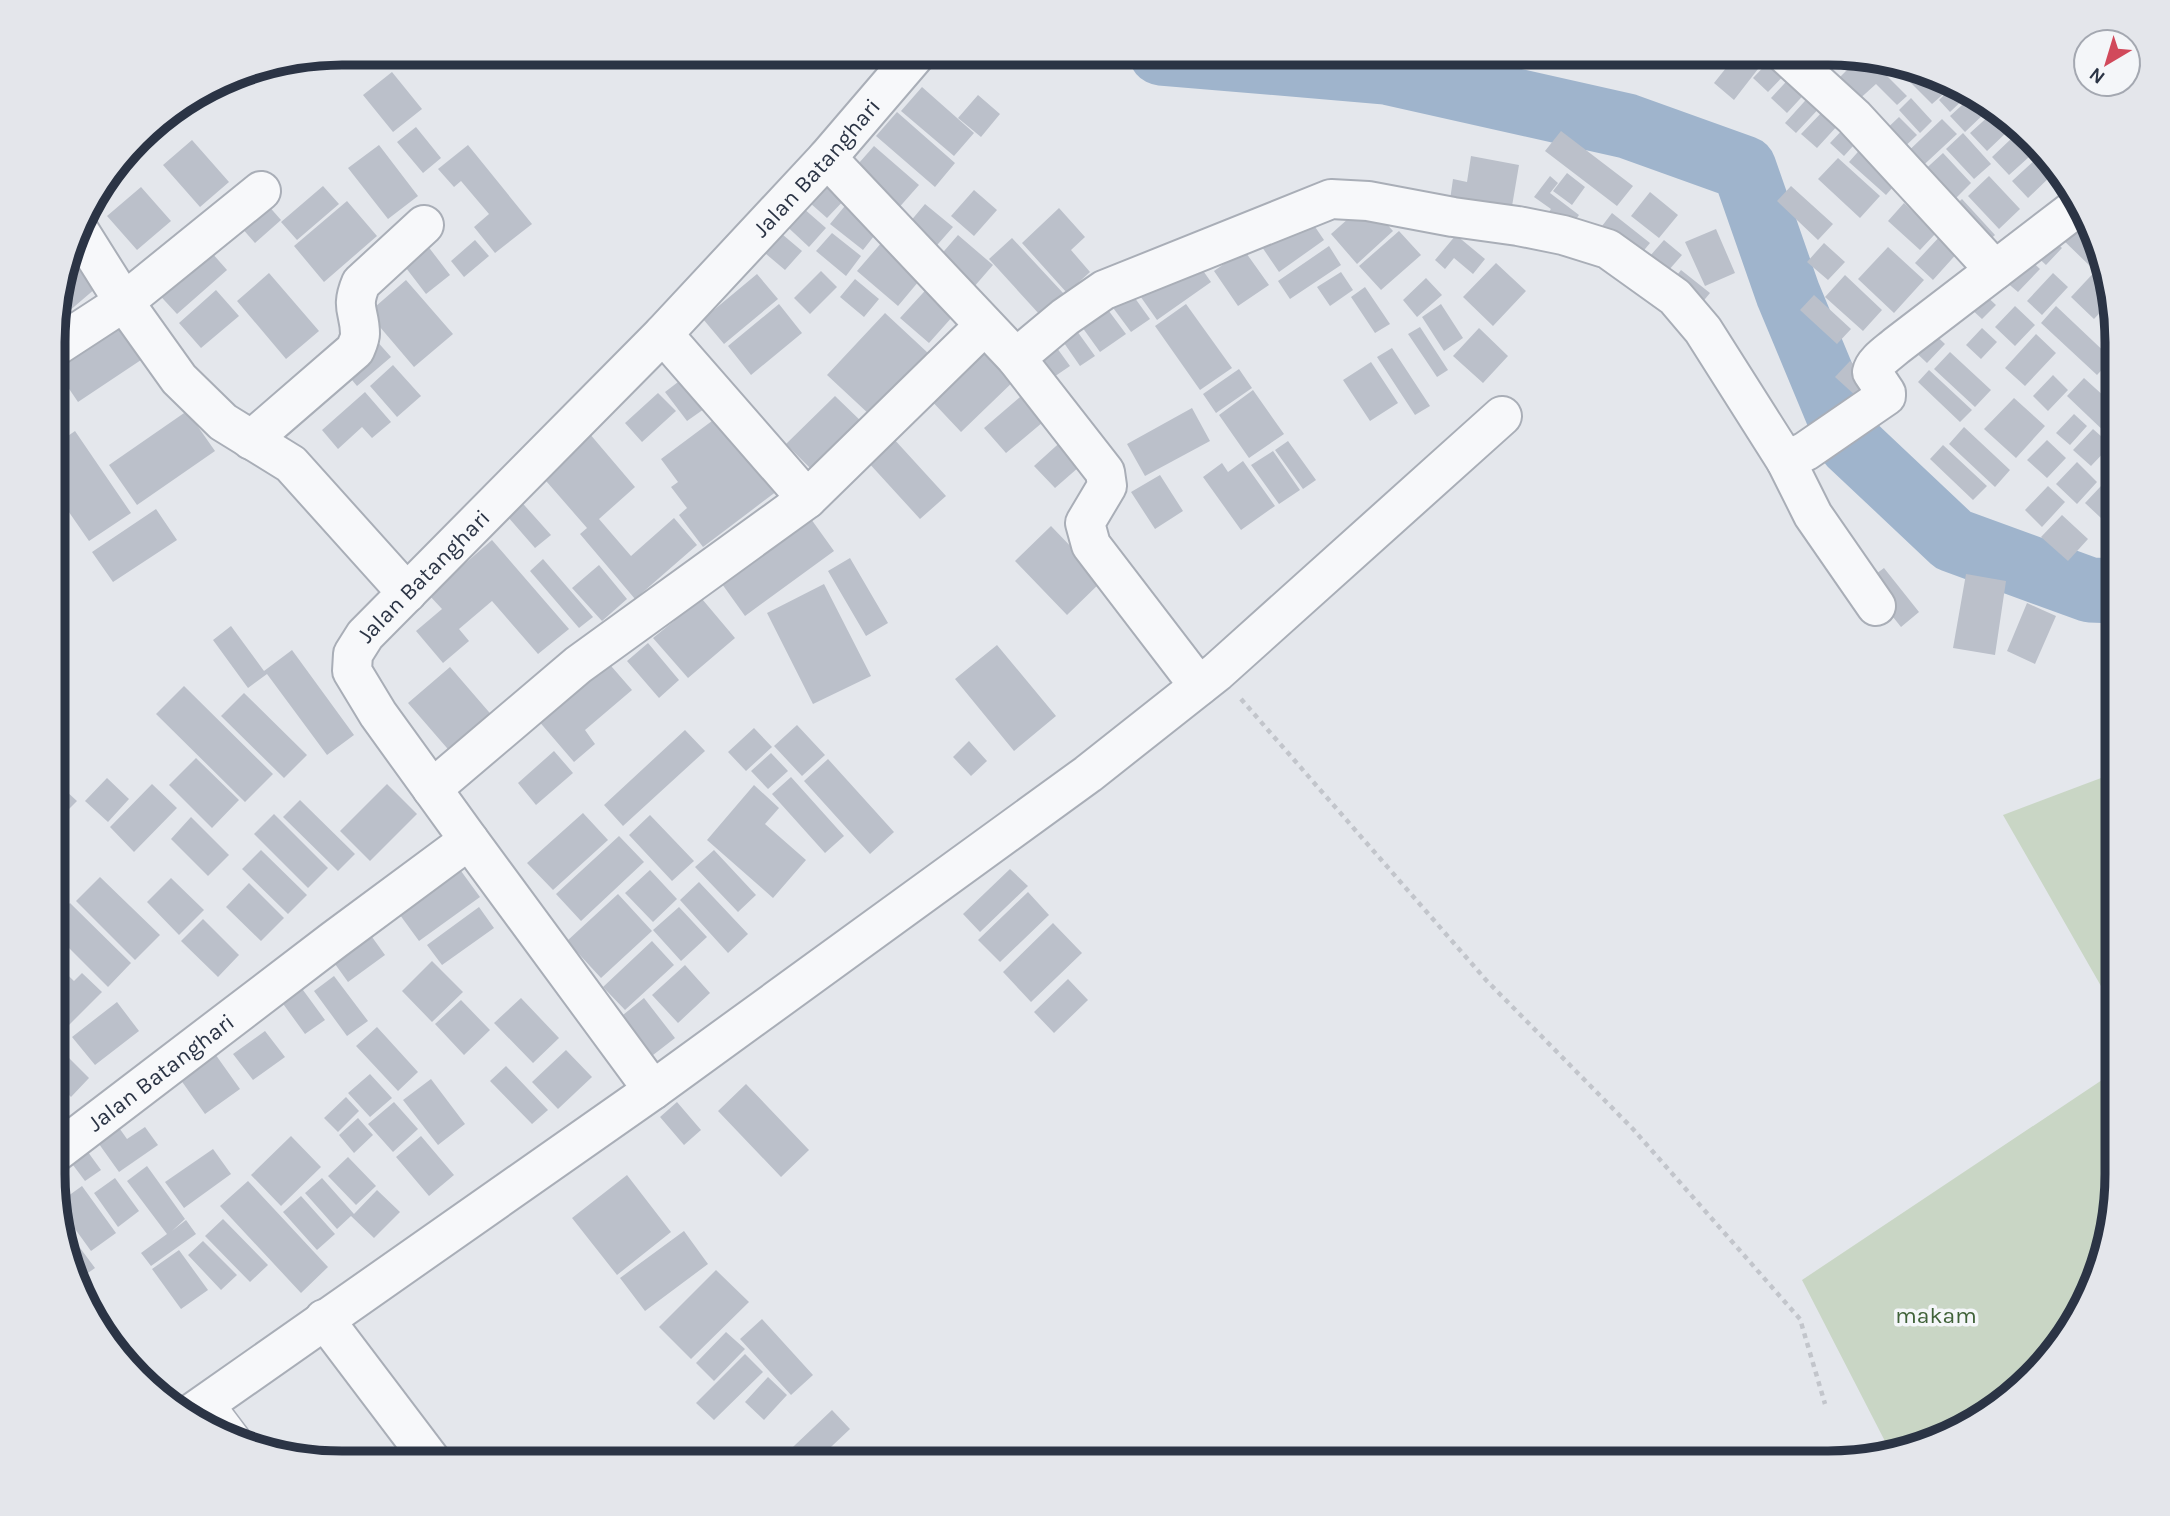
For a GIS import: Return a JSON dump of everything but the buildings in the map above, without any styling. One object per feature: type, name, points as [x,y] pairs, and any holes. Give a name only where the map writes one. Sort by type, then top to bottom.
[{"type":"street","name":"Jalan Batanghari","points":[[65,1145],[469,840],[378,714],[352,671],[353,654],[365,635],[663,334],[827,158],[907,65]]},
{"type":"street","points":[[1797,65],[1854,117],[1996,270]]},
{"type":"street","points":[[827,158],[1016,358],[1105,472],[1107,486],[1085,523],[1091,545],[1208,679]]},
{"type":"street","points":[[65,341],[124,302],[261,191]]},
{"type":"street","points":[[1016,358],[1065,317],[1104,290],[1331,200],[1368,201],[1453,218],[1552,233],[1608,249],[1675,297],[1696,322],[1796,456],[1813,515],[1876,606]]},
{"type":"street","points":[[1796,456],[1886,396],[1872,372],[1877,363],[1896,345],[2072,211]]},
{"type":"street","points":[[251,440],[355,350],[361,336],[355,310],[362,283],[425,225]]},
{"type":"street","points":[[85,239],[124,302],[179,379],[223,422],[291,464],[407,593]]},
{"type":"street","points":[[432,789],[578,665],[807,499],[984,326]]},
{"type":"street","points":[[663,334],[807,499]]},
{"type":"street","points":[[200,1407],[653,1090],[1088,774],[1208,679],[1502,416]]},
{"type":"street","points":[[469,840],[653,1090]]},
{"type":"street","points":[[324,1319],[424,1451]]},
{"type":"lane","points":[[200,1407],[218,1423]]},
{"type":"path","points":[[1208,679],[1486,980],[1633,1129],[1800,1319],[1825,1404]]},
{"type":"green space","points":[[2105,777],[2105,993],[2003,815]]},
{"type":"green space","name":"makam","points":[[2105,1078],[2105,1192],[2091,1263],[2077,1297],[2048,1343],[2024,1370],[1982,1405],[1951,1423],[1917,1437],[1887,1445],[1802,1280]]},
{"type":"waterway","points":[[1303,65],[1386,72],[1627,126],[1744,168],[1788,294],[1850,443],[1953,540],[2090,590],[2105,591]]}]
